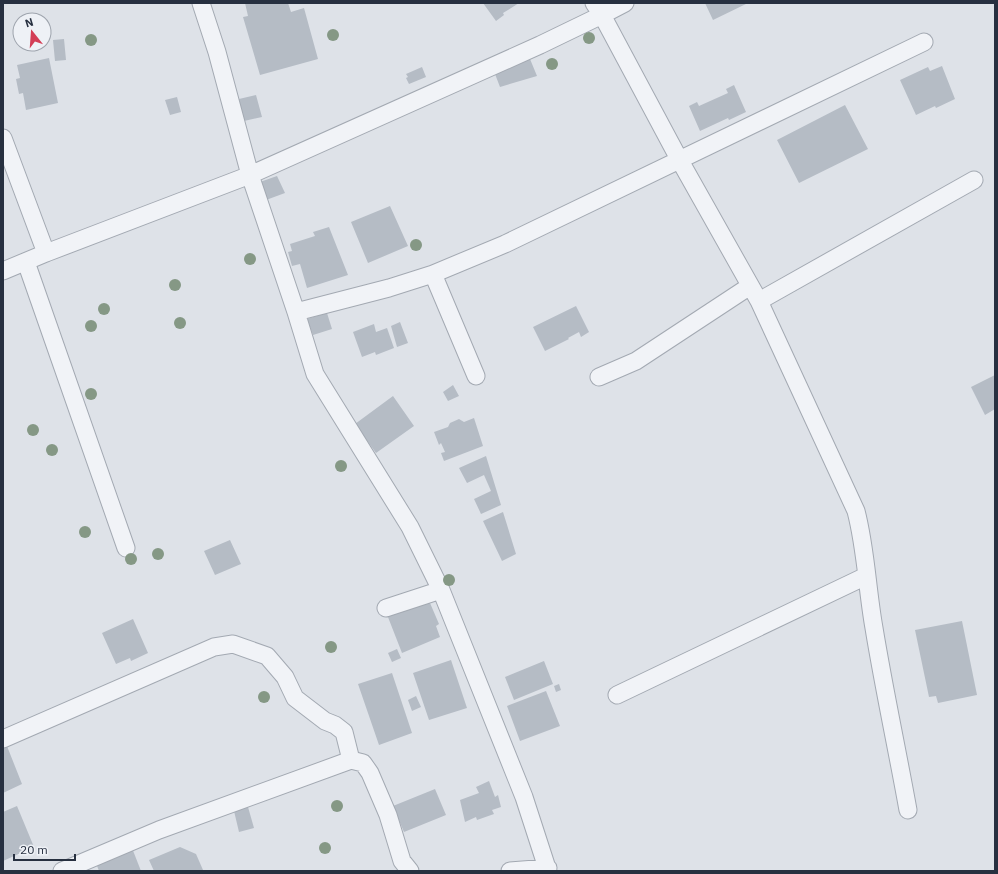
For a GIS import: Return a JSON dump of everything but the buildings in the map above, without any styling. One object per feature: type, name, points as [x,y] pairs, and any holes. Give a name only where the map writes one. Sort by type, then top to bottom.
[{"type":"street","points":[[201,3],[217,52],[250,175],[315,374],[410,527],[441,590],[524,798],[548,869],[510,871]]},
{"type":"street","points":[[3,271],[250,175],[540,45],[598,9],[625,3]]},
{"type":"street","points":[[598,9],[679,159],[759,301],[856,511],[862,534],[866,576],[874,628],[908,810]]},
{"type":"street","points":[[296,312],[389,288],[434,274],[505,244],[924,42]]},
{"type":"street","points":[[3,138],[46,253]]},
{"type":"street","points":[[759,301],[974,180]]},
{"type":"street","points":[[26,262],[126,548]]},
{"type":"street","points":[[434,274],[476,376]]},
{"type":"street","points":[[599,377],[636,361],[750,286]]},
{"type":"street","points":[[617,695],[866,576]]},
{"type":"street","points":[[386,608],[441,590]]},
{"type":"street","points":[[3,739],[214,647],[233,644],[267,656],[285,677],[295,698],[325,721],[336,725],[344,732],[351,760]]},
{"type":"street","points":[[62,871],[159,830],[351,760],[363,763],[370,773],[388,815],[402,861],[410,871]]}]
